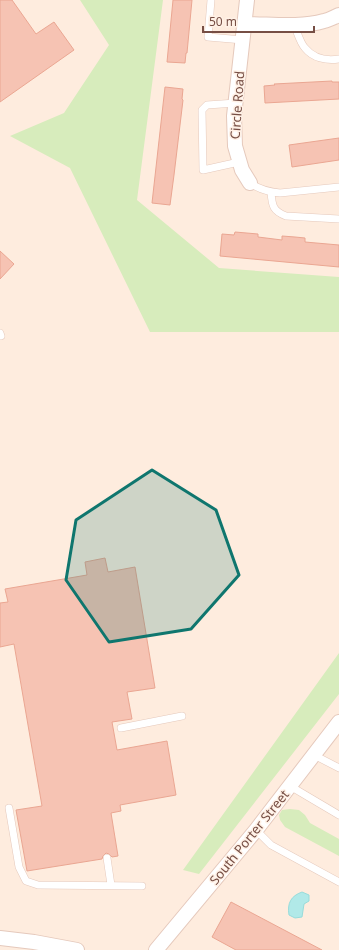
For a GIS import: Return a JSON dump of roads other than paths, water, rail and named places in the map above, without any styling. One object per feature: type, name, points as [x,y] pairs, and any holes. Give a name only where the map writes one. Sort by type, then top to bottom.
[{"type":"street","name":"Circle Road","points":[[248,0],[234,116],[235,146],[242,170],[250,183]]},
{"type":"street","points":[[245,24],[306,24],[324,21],[339,15]]},
{"type":"street","name":"South Porter Street","points":[[156,950],[256,830],[339,722]]},
{"type":"street","points":[[0,938],[36,946],[78,950]]},
{"type":"lane","points":[[211,0],[208,36],[243,40]]},
{"type":"lane","points":[[294,25],[304,47],[316,57],[330,60],[339,58]]},
{"type":"lane","points":[[236,103],[207,105],[202,110],[203,170],[239,162]]},
{"type":"lane","name":"Circle Road","points":[[250,183],[262,190],[280,193],[339,187]]},
{"type":"lane","points":[[271,192],[273,207],[280,214],[286,216],[339,219]]},
{"type":"lane","points":[[121,728],[182,716]]},
{"type":"lane","points":[[314,755],[339,768]]},
{"type":"lane","points":[[290,786],[339,815]]},
{"type":"lane","points":[[9,808],[18,868],[26,881],[38,885],[142,886]]},
{"type":"lane","points":[[256,830],[271,845],[339,882]]},
{"type":"lane","points":[[107,858],[111,886]]},
{"type":"water","points":[[302,892],[309,895],[309,901],[304,904],[302,917],[295,918],[289,915],[289,904],[295,896]]}]
